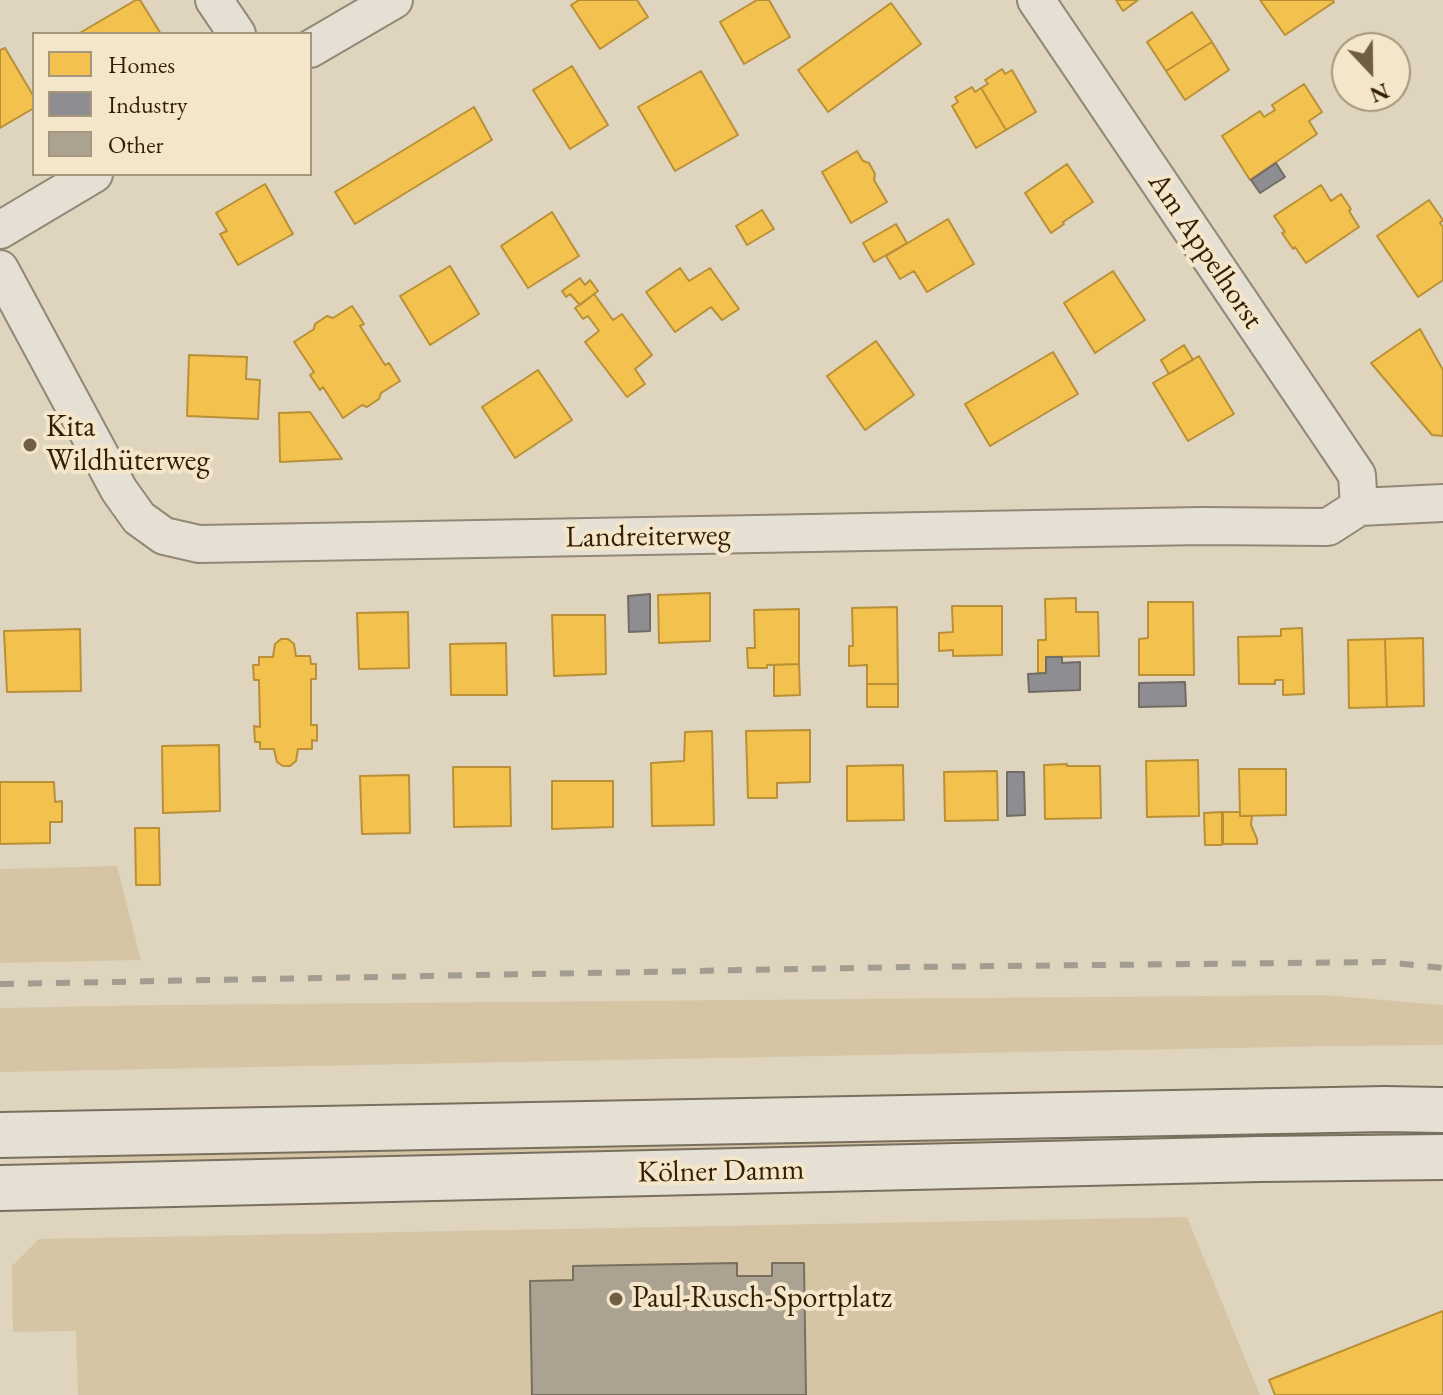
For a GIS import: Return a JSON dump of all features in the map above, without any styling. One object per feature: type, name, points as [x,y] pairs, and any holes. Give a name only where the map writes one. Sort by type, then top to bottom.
[{"type":"street","points":[[214,0],[236,32]]},
{"type":"street","points":[[312,48],[394,0]]},
{"type":"street","name":"Am Appelhorst","points":[[1036,0],[1357,475],[1359,507]]},
{"type":"street","points":[[0,230],[91,176]]},
{"type":"street","name":"Landreiterweg","points":[[0,269],[119,490],[139,518],[164,536],[199,544],[1201,526],[1328,527],[1359,507],[1443,503]]},
{"type":"street","name":"Kölner Damm","points":[[0,1135],[1443,1110]]},
{"type":"street","name":"Kölner Damm","points":[[0,1188],[1443,1157]]},
{"type":"shaded area","points":[[117,866],[141,960],[0,963],[0,869]]},
{"type":"shaded area","points":[[1324,995],[1443,1005],[1443,1045],[0,1072],[0,1008]]},
{"type":"shaded area","points":[[1443,1122],[1443,1144],[69,1170],[69,1145]]},
{"type":"shaded area","name":"Paul-Rusch-Sportplatz","points":[[1187,1217],[1260,1395],[78,1395],[76,1331],[13,1332],[12,1266],[39,1239]]},
{"type":"building: Homes","points":[[140,0],[160,32],[81,32]]},
{"type":"building: Homes","points":[[579,0],[637,0],[648,17],[600,49],[571,5]]},
{"type":"building: Homes","points":[[757,0],[769,0],[790,37],[744,64],[720,22]]},
{"type":"building: Homes","points":[[1116,0],[1138,0],[1123,11]]},
{"type":"building: Homes","points":[[1260,0],[1333,0],[1334,2],[1285,35]]},
{"type":"building: Homes","points":[[891,3],[921,44],[828,112],[798,70]]},
{"type":"building: Homes","points":[[1192,12],[1212,42],[1166,71],[1147,42]]},
{"type":"building: Homes","points":[[1212,42],[1229,70],[1185,100],[1166,71]]},
{"type":"building: Homes","points":[[5,48],[32,94],[32,109],[0,128],[0,50]]},
{"type":"building: Homes","points":[[572,66],[608,125],[570,149],[533,90]]},
{"type":"building: Homes","points":[[1002,69],[1005,74],[1012,70],[1036,112],[1006,130],[981,88],[988,84],[985,80]]},
{"type":"building: Homes","points":[[701,71],[738,135],[675,171],[638,107]]},
{"type":"building: Homes","points":[[1304,84],[1322,112],[1309,121],[1317,134],[1250,180],[1222,136],[1260,111],[1264,117],[1275,110],[1272,105]]},
{"type":"building: Homes","points":[[972,87],[975,92],[981,88],[1006,130],[976,148],[952,106],[958,102],[955,97]]},
{"type":"building: Homes","points":[[474,107],[492,140],[355,224],[335,192]]},
{"type":"building: Homes","points":[[857,151],[863,161],[869,163],[875,174],[874,180],[887,202],[851,223],[822,172]]},
{"type":"building: Homes","points":[[1067,164],[1093,202],[1051,233],[1025,193]]},
{"type":"building: Homes","points":[[265,184],[293,234],[238,265],[220,234],[227,231],[216,213]]},
{"type":"building: Homes","points":[[1321,185],[1331,201],[1341,194],[1359,227],[1306,263],[1282,233],[1285,232],[1274,216]]},
{"type":"building: Homes","points":[[1429,200],[1443,220],[1440,223],[1443,227],[1443,280],[1418,297],[1377,236]]},
{"type":"building: Homes","points":[[762,210],[774,229],[747,245],[736,226]]},
{"type":"building: Homes","points":[[552,212],[579,256],[528,288],[501,246]]},
{"type":"building: Homes","points":[[948,219],[974,264],[927,292],[914,271],[900,279],[886,256]]},
{"type":"building: Homes","points":[[896,224],[907,243],[874,262],[863,243]]},
{"type":"building: Homes","points":[[450,266],[479,314],[430,345],[400,296]]},
{"type":"building: Homes","points":[[680,268],[689,281],[710,268],[739,309],[722,320],[711,307],[675,332],[646,292]]},
{"type":"building: Homes","points":[[1113,271],[1145,320],[1095,353],[1064,303]]},
{"type":"building: Homes","points":[[580,278],[585,285],[590,280],[598,291],[580,305],[570,294],[566,297],[562,291]]},
{"type":"building: Homes","points":[[594,294],[613,320],[622,314],[652,355],[635,369],[645,384],[627,397],[585,342],[599,331],[588,316],[583,319],[575,308]]},
{"type":"building: Homes","points":[[352,306],[364,324],[360,326],[385,365],[389,363],[400,381],[367,407],[362,405],[343,418],[323,387],[320,390],[310,375],[314,372],[294,342],[327,316],[333,318]]},
{"type":"building: Homes","points":[[1420,329],[1443,370],[1443,436],[1432,435],[1371,363]]},
{"type":"building: Homes","points":[[876,341],[914,395],[865,430],[827,376]]},
{"type":"building: Homes","points":[[1184,345],[1193,360],[1169,374],[1161,360]]},
{"type":"building: Homes","points":[[1053,352],[1078,394],[990,446],[965,404]]},
{"type":"building: Homes","points":[[189,355],[247,357],[246,379],[260,380],[258,419],[187,416]]},
{"type":"building: Homes","points":[[1199,356],[1234,414],[1188,441],[1153,383]]},
{"type":"building: Homes","points":[[538,370],[572,420],[515,458],[482,407]]},
{"type":"building: Homes","points":[[310,412],[342,459],[280,462],[279,413]]},
{"type":"building: Homes","points":[[710,593],[710,641],[659,643],[658,595]]},
{"type":"building: Homes","points":[[1076,598],[1076,612],[1098,612],[1099,656],[1046,657],[1046,673],[1038,673],[1038,640],[1046,640],[1045,599]]},
{"type":"building: Homes","points":[[1148,602],[1193,602],[1194,675],[1139,675],[1139,639],[1148,638]]},
{"type":"building: Homes","points":[[952,606],[1002,606],[1002,655],[953,656],[953,650],[939,651],[939,633],[953,632]]},
{"type":"building: Homes","points":[[897,607],[898,684],[867,684],[867,665],[849,666],[849,646],[853,646],[852,608]]},
{"type":"building: Homes","points":[[799,609],[799,664],[748,668],[747,648],[755,648],[754,610]]},
{"type":"building: Homes","points":[[408,612],[409,668],[359,669],[357,613]]},
{"type":"building: Homes","points":[[552,615],[605,615],[606,674],[554,676]]},
{"type":"building: Homes","points":[[1302,628],[1304,694],[1283,695],[1283,680],[1275,680],[1275,684],[1239,684],[1238,637],[1281,636],[1281,629]]},
{"type":"building: Homes","points":[[80,629],[81,691],[7,692],[4,631]]},
{"type":"building: Homes","points":[[1423,638],[1424,706],[1387,707],[1385,639]]},
{"type":"building: Homes","points":[[281,639],[288,639],[294,644],[296,656],[310,656],[311,664],[316,664],[316,679],[311,679],[311,725],[317,725],[317,741],[312,740],[312,749],[298,749],[296,761],[290,766],[277,762],[274,749],[260,749],[260,742],[255,742],[254,726],[260,727],[259,680],[254,680],[253,665],[259,665],[259,657],[273,657],[275,644]]},
{"type":"building: Homes","points":[[1385,639],[1387,707],[1349,708],[1348,640]]},
{"type":"building: Homes","points":[[506,643],[507,695],[451,695],[450,644]]},
{"type":"building: Homes","points":[[799,664],[800,695],[774,696],[774,665]]},
{"type":"building: Homes","points":[[867,684],[898,684],[898,707],[867,707]]},
{"type":"building: Homes","points":[[810,730],[810,782],[777,783],[777,798],[748,798],[746,731]]},
{"type":"building: Homes","points":[[712,731],[714,825],[652,826],[651,763],[684,761],[685,732]]},
{"type":"building: Homes","points":[[219,745],[220,811],[163,813],[162,746]]},
{"type":"building: Homes","points":[[1198,760],[1199,816],[1147,817],[1146,761]]},
{"type":"building: Homes","points":[[903,765],[904,820],[847,821],[847,766]]},
{"type":"building: Homes","points":[[1044,765],[1100,766],[1101,818],[1045,819]]},
{"type":"building: Homes","points":[[453,767],[510,767],[511,826],[454,827]]},
{"type":"building: Homes","points":[[1239,769],[1286,769],[1286,815],[1240,816]]},
{"type":"building: Homes","points":[[997,771],[998,820],[945,821],[944,772]]},
{"type":"building: Homes","points":[[409,775],[410,833],[362,834],[360,776]]},
{"type":"building: Homes","points":[[552,781],[613,781],[613,827],[552,829]]},
{"type":"building: Homes","points":[[0,782],[54,782],[55,802],[62,801],[62,822],[50,822],[50,843],[0,844]]},
{"type":"building: Homes","points":[[1222,812],[1222,845],[1205,845],[1204,813]]},
{"type":"building: Homes","points":[[1223,812],[1252,816],[1251,825],[1257,844],[1223,844]]},
{"type":"building: Homes","points":[[135,828],[159,828],[160,885],[136,885]]},
{"type":"building: Homes","points":[[1443,1311],[1443,1395],[1275,1395],[1269,1380]]},
{"type":"building: Industry","points":[[1276,163],[1285,177],[1260,193],[1251,180]]},
{"type":"building: Industry","points":[[650,594],[650,631],[629,632],[628,596]]},
{"type":"building: Industry","points":[[1046,657],[1062,657],[1062,663],[1080,662],[1080,690],[1029,692],[1028,674],[1046,673]]},
{"type":"building: Industry","points":[[1185,682],[1186,706],[1139,707],[1139,683]]},
{"type":"building: Industry","points":[[1007,772],[1024,772],[1025,815],[1007,816]]},
{"type":"building: Other","points":[[737,1263],[737,1276],[772,1276],[772,1263],[804,1263],[806,1395],[532,1395],[530,1281],[573,1280],[573,1266]]},
{"type":"railway","points":[[0,984],[907,967],[1385,962],[1443,968]]},
{"type":"place","name":"Kita Wildhüterweg","points":[[30,445]]},
{"type":"place","name":"Paul-Rusch-Sportplatz","points":[[616,1299]]}]
